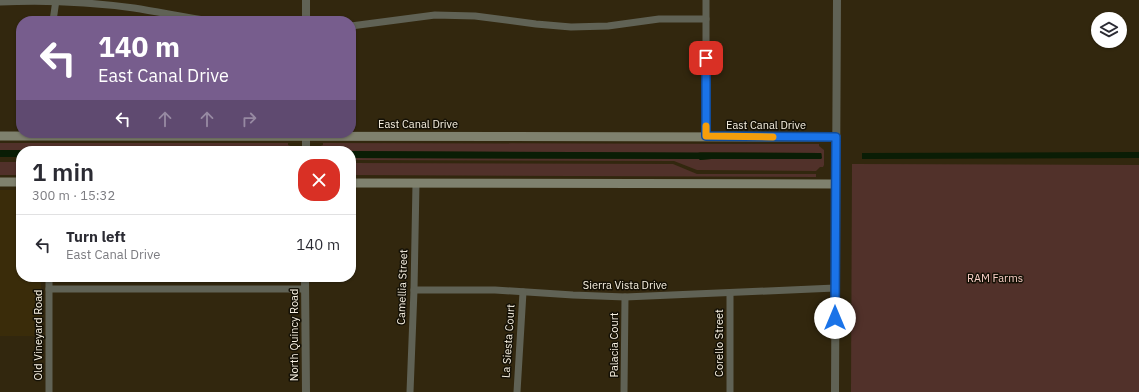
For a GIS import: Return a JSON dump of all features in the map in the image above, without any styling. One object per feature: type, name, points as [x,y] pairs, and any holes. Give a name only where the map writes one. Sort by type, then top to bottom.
[{"type":"main road","name":"East Canal Drive","points":[[356,135],[836,137]]},
{"type":"main road","name":"East Canal Drive","points":[[0,136],[16,136]]},
{"type":"main road","points":[[0,182],[16,182]]},
{"type":"main road","points":[[356,183],[835,184]]},
{"type":"street","points":[[306,0],[306,16]]},
{"type":"street","points":[[706,0],[706,136]]},
{"type":"street","points":[[835,392],[837,0]]},
{"type":"street","points":[[0,2],[56,1],[122,6],[181,16]]},
{"type":"street","points":[[54,16],[56,1]]},
{"type":"street","points":[[356,25],[434,15],[475,16],[571,27],[608,26],[660,20],[706,19]]},
{"type":"street","name":"Camellia Street","points":[[410,392],[416,183]]},
{"type":"street","name":"Old Vineyard Road","points":[[49,282],[49,392]]},
{"type":"street","name":"North Quincy Road","points":[[306,282],[306,392]]},
{"type":"street","name":"Sierra Vista Drive","points":[[414,290],[474,289],[625,297],[835,288]]},
{"type":"street","points":[[49,289],[305,289]]},
{"type":"street","name":"La Siesta Court","points":[[517,392],[523,292]]},
{"type":"street","name":"Corello Street","points":[[730,293],[730,392]]},
{"type":"street","name":"Palacia Court","points":[[624,392],[625,297]]},
{"type":"shaded area","points":[[0,150],[16,150],[16,157],[0,157]]},
{"type":"shaded area","points":[[356,151],[821,153],[822,158],[356,158]]},
{"type":"shaded area","points":[[1139,152],[1139,158],[862,159],[862,153]]},
{"type":"shaded area","points":[[0,190],[16,190],[16,282],[41,282],[41,336],[0,336]]},
{"type":"green space","points":[[0,143],[288,143],[288,145],[290,146],[16,146],[16,150],[0,150]]},
{"type":"green space","points":[[323,143],[819,144],[819,146],[824,150],[824,165],[816,171],[697,170],[674,161],[356,160],[356,158],[700,160],[821,159],[822,154],[700,152],[356,151],[356,146],[320,146],[323,145]]},
{"type":"green space","points":[[0,162],[16,162],[16,175],[0,175]]},
{"type":"green space","points":[[356,163],[673,164],[697,174],[816,174],[816,177],[356,175]]},
{"type":"green space","name":"RAM Farms","points":[[852,164],[1139,165],[1139,392],[851,392]]},
{"type":"slow traffic","points":[[706,126],[706,136],[773,137]]},
{"type":"route","points":[[706,58],[706,136],[836,137],[835,318]]}]
